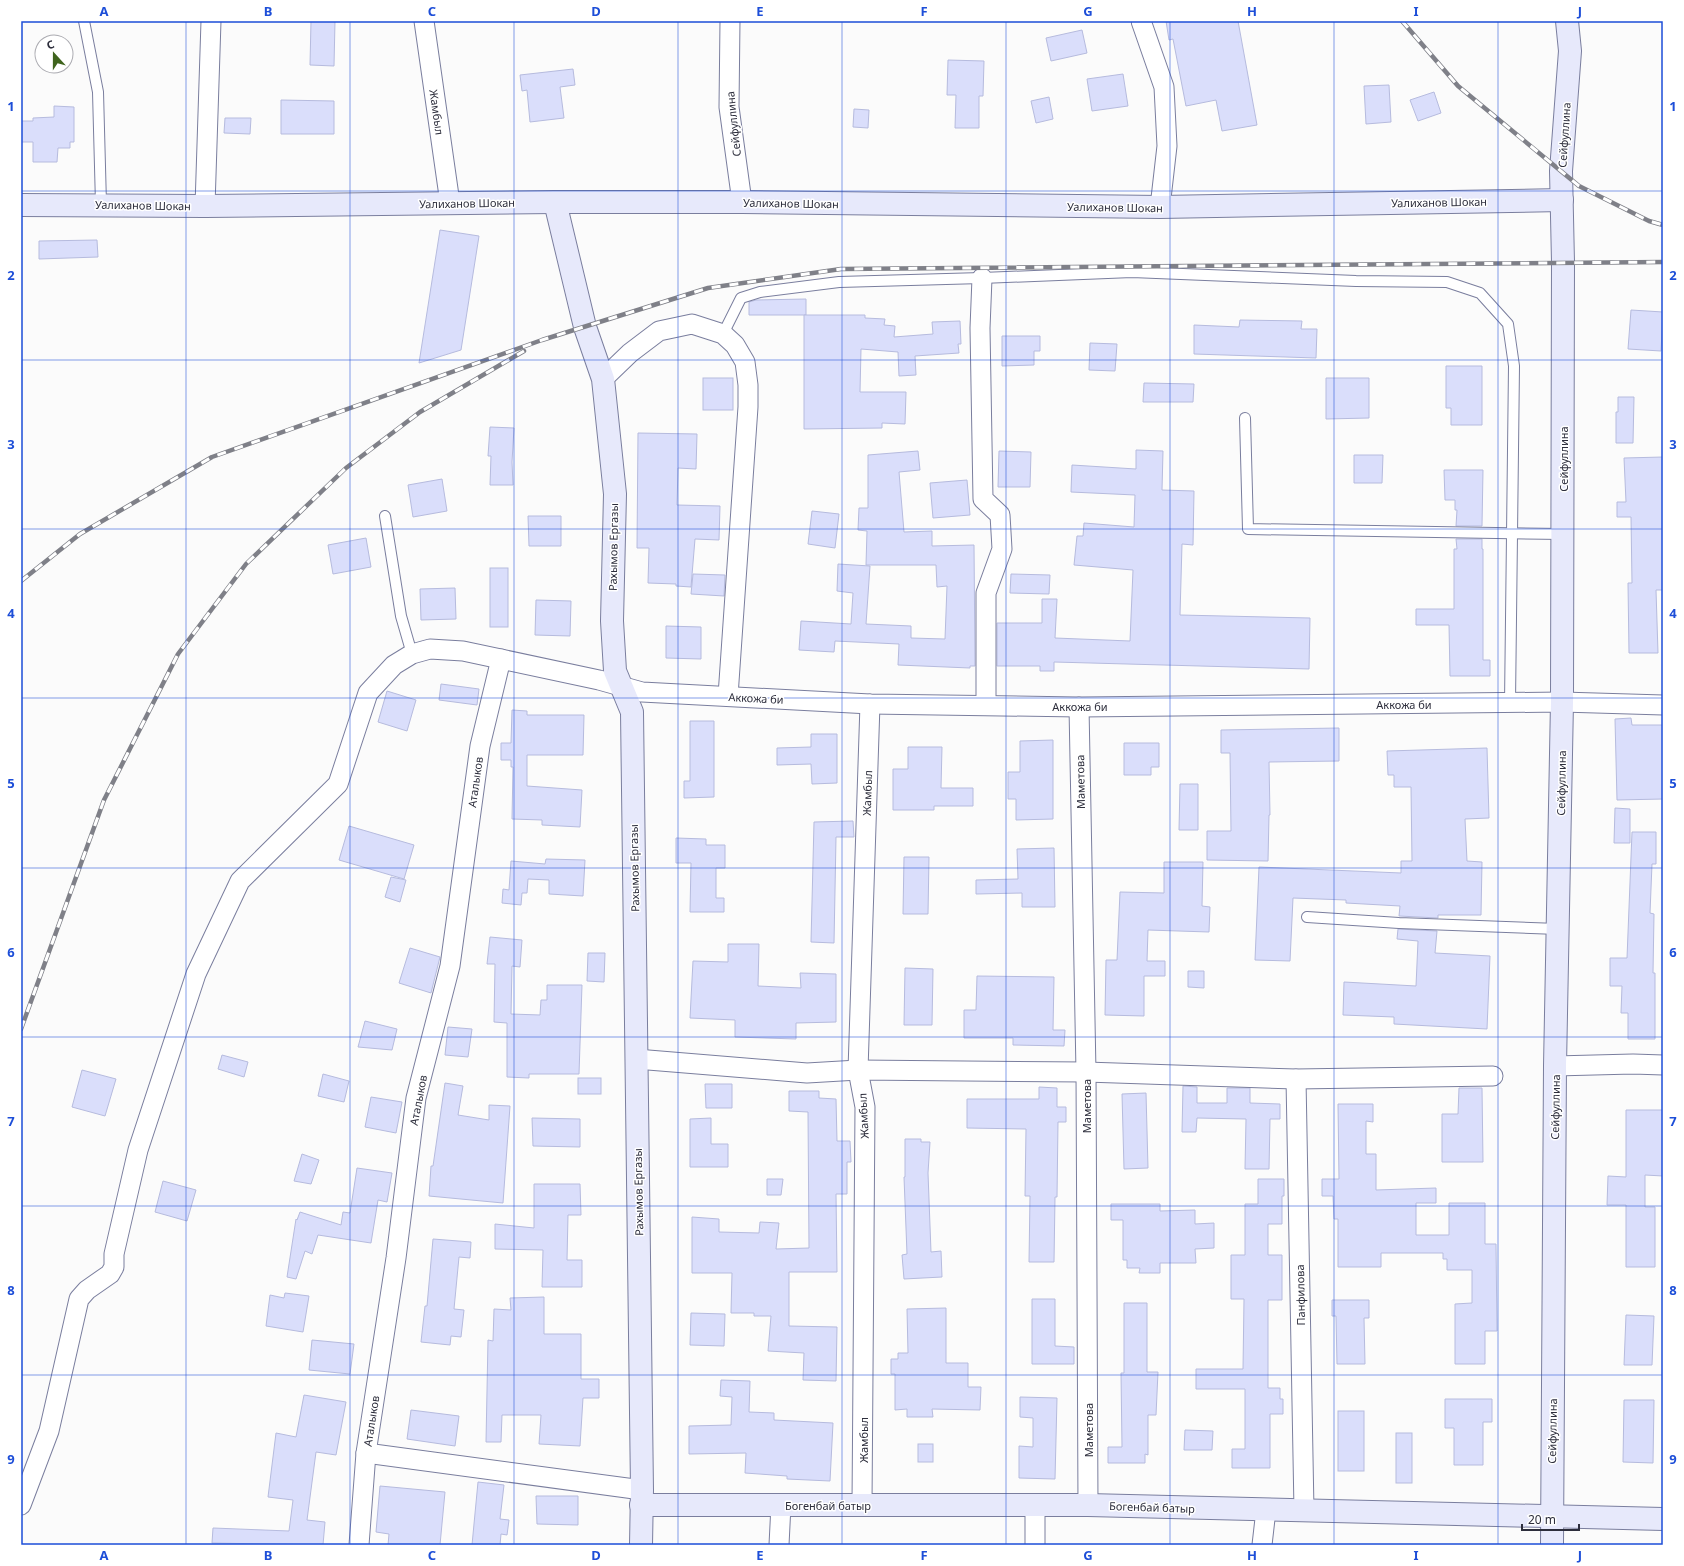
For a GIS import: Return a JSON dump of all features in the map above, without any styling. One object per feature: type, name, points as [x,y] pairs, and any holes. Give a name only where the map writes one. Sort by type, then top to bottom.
[{"type":"street","points":[[206,206],[211,21]]},
{"type":"street","name":"Жамбыл","points":[[424,21],[450,203]]},
{"type":"street","name":"Сейфуллина","points":[[730,21],[729,107],[742,202]]},
{"type":"street","points":[[1141,21],[1164,87],[1167,146],[1160,207]]},
{"type":"street","name":"Сейфуллина","points":[[1552,1545],[1556,1066],[1562,702],[1563,262],[1561,171],[1570,51],[1567,21]]},
{"type":"street","name":"Уалиханов Шокан","points":[[21,205],[100,204],[206,206],[555,202],[742,202],[1160,207],[1562,200]]},
{"type":"street","name":"Рахымов Ергазы","points":[[555,202],[585,328],[603,379],[615,494],[612,621],[615,670],[632,712],[641,1545]]},
{"type":"street","points":[[982,278],[980,328],[983,499],[1000,514],[1002,550],[986,593],[986,705]]},
{"type":"street","points":[[603,379],[630,353],[658,331],[692,324],[723,334],[735,344],[745,362],[748,385],[748,407],[728,696]]},
{"type":"street","name":"Аккожа би","points":[[21,1505],[48,1432],[79,1299],[87,1290],[110,1274],[114,1267],[114,1254],[138,1150],[196,974],[240,881],[338,784],[368,693],[394,665],[412,654],[430,649],[463,651],[599,680],[642,692],[870,704],[1079,707],[1562,702],[1663,705]]},
{"type":"street","name":"Аталыков","points":[[359,1545],[366,1453],[396,1258],[416,1098],[450,966],[480,746],[501,660]]},
{"type":"street","name":"Жамбыл","points":[[862,1505],[865,1107],[858,1070],[870,704]]},
{"type":"street","name":"Маметова","points":[[1079,707],[1086,1072],[1088,1505]]},
{"type":"street","points":[[636,1059],[807,1073],[858,1070],[1086,1072],[1296,1079],[1493,1076]]},
{"type":"street","points":[[1556,1066],[1633,1064],[1663,1065]]},
{"type":"street","name":"Панфилова","points":[[1296,1079],[1304,1510]]},
{"type":"street","points":[[366,1453],[641,1498]]},
{"type":"street","name":"Богенбай батыр","points":[[641,1498],[781,1505],[1088,1505],[1552,1515],[1663,1519]]},
{"type":"street","points":[[779,1545],[781,1505]]},
{"type":"street","points":[[1035,1506],[1035,1545]]},
{"type":"street","points":[[1262,1545],[1266,1510]]},
{"type":"lane","points":[[84,21],[98,92],[100,204]]},
{"type":"lane","points":[[723,334],[741,298],[760,292],[839,282],[1132,272],[1356,281],[1447,282],[1480,293],[1508,324],[1514,366],[1510,703]]},
{"type":"lane","points":[[1245,418],[1248,529],[1512,532],[1562,534]]},
{"type":"lane","points":[[385,516],[401,616],[412,654]]},
{"type":"lane","points":[[1307,917],[1558,929]]},
{"type":"building","points":[[311,21],[335,21],[334,66],[310,65]]},
{"type":"building","points":[[1166,21],[1238,21],[1257,125],[1222,131],[1216,100],[1186,106],[1173,39],[1169,40]]},
{"type":"building","points":[[1082,30],[1087,53],[1051,61],[1046,38]]},
{"type":"building","points":[[948,60],[984,61],[983,96],[979,96],[979,128],[955,128],[956,95],[947,95]]},
{"type":"building","points":[[573,69],[575,85],[560,87],[564,118],[530,122],[527,90],[522,91],[520,75]]},
{"type":"building","points":[[1123,74],[1128,106],[1092,111],[1087,79]]},
{"type":"building","points":[[1389,85],[1391,122],[1366,124],[1364,86]]},
{"type":"building","points":[[1434,92],[1441,113],[1418,121],[1410,100]]},
{"type":"building","points":[[1049,97],[1053,119],[1036,123],[1031,101]]},
{"type":"building","points":[[281,100],[334,101],[334,134],[281,134]]},
{"type":"building","points":[[54,106],[74,107],[74,142],[70,142],[70,148],[58,148],[57,162],[33,162],[33,142],[21,142],[21,121],[33,121],[33,118],[54,117]]},
{"type":"building","points":[[854,109],[869,110],[868,128],[853,127]]},
{"type":"building","points":[[225,118],[251,118],[250,134],[224,133]]},
{"type":"building","points":[[440,230],[479,236],[461,350],[419,363]]},
{"type":"building","points":[[97,240],[98,257],[39,259],[39,241]]},
{"type":"building","points":[[806,299],[806,315],[749,315],[749,302],[756,300]]},
{"type":"building","points":[[1631,310],[1663,312],[1661,351],[1628,349]]},
{"type":"building","points":[[804,315],[865,315],[865,318],[885,319],[884,325],[895,326],[894,337],[933,334],[932,322],[960,321],[961,344],[958,344],[959,353],[915,356],[916,375],[899,376],[898,352],[861,349],[860,392],[906,392],[905,424],[882,423],[882,428],[804,429]]},
{"type":"building","points":[[1240,320],[1302,321],[1301,329],[1317,329],[1316,358],[1194,354],[1194,325],[1239,327]]},
{"type":"building","points":[[1002,336],[1040,336],[1040,351],[1034,351],[1034,365],[1002,366]]},
{"type":"building","points":[[1090,343],[1117,344],[1115,371],[1089,370]]},
{"type":"building","points":[[1446,366],[1482,366],[1482,425],[1451,425],[1451,408],[1446,408]]},
{"type":"building","points":[[703,378],[733,378],[733,410],[703,410]]},
{"type":"building","points":[[1326,378],[1369,378],[1369,418],[1326,419]]},
{"type":"building","points":[[1144,383],[1194,384],[1193,402],[1143,402]]},
{"type":"building","points":[[1618,397],[1634,397],[1633,443],[1616,443],[1616,412],[1618,412]]},
{"type":"building","points":[[490,427],[514,428],[512,462],[513,485],[490,485],[491,456],[488,456]]},
{"type":"building","points":[[638,433],[697,434],[696,469],[678,468],[677,505],[720,506],[719,540],[695,539],[691,587],[676,586],[676,584],[648,583],[649,548],[637,548]]},
{"type":"building","points":[[1136,450],[1163,451],[1162,490],[1194,491],[1193,545],[1182,544],[1180,615],[1310,618],[1309,669],[1054,662],[1054,671],[1040,671],[1040,666],[997,666],[997,623],[1042,623],[1042,599],[1057,599],[1055,638],[1130,641],[1133,570],[1074,565],[1077,536],[1083,536],[1084,523],[1134,527],[1135,495],[1071,492],[1072,465],[1136,469]]},
{"type":"building","points":[[918,451],[920,470],[899,472],[904,532],[932,531],[932,546],[974,545],[975,666],[970,666],[970,668],[898,665],[899,644],[835,641],[834,652],[799,650],[801,621],[851,624],[853,593],[837,591],[838,564],[870,566],[866,624],[911,626],[911,638],[945,639],[947,586],[937,587],[936,565],[866,565],[867,531],[858,530],[859,508],[868,508],[868,455]]},
{"type":"building","points":[[999,451],[1031,452],[1030,487],[998,487]]},
{"type":"building","points":[[1354,455],[1383,455],[1382,483],[1354,483]]},
{"type":"building","points":[[1663,457],[1663,590],[1656,590],[1658,653],[1629,653],[1628,583],[1632,583],[1631,517],[1617,517],[1617,502],[1626,502],[1624,458]]},
{"type":"building","points":[[1444,470],[1483,470],[1482,526],[1456,526],[1457,510],[1455,510],[1455,500],[1445,500]]},
{"type":"building","points":[[442,479],[447,511],[413,517],[408,485]]},
{"type":"building","points":[[967,480],[970,515],[933,518],[930,483]]},
{"type":"building","points":[[812,511],[839,514],[835,548],[808,544]]},
{"type":"building","points":[[528,516],[561,516],[561,546],[529,546]]},
{"type":"building","points":[[366,538],[371,567],[333,574],[328,545]]},
{"type":"building","points":[[1456,539],[1482,539],[1483,660],[1490,660],[1490,676],[1450,676],[1449,625],[1416,625],[1416,609],[1454,609],[1454,549],[1457,549]]},
{"type":"building","points":[[490,568],[508,568],[508,627],[490,627]]},
{"type":"building","points":[[693,574],[725,575],[724,596],[691,594]]},
{"type":"building","points":[[1011,574],[1050,575],[1049,594],[1010,593]]},
{"type":"building","points":[[455,588],[456,619],[421,620],[420,589]]},
{"type":"building","points":[[536,600],[571,601],[570,636],[535,635]]},
{"type":"building","points":[[666,626],[701,627],[701,659],[666,658]]},
{"type":"building","points":[[441,684],[479,689],[477,705],[439,700]]},
{"type":"building","points":[[387,691],[416,700],[407,731],[378,722]]},
{"type":"building","points":[[512,710],[527,711],[527,715],[584,715],[583,755],[527,755],[527,786],[582,790],[580,827],[542,825],[542,820],[512,819],[513,767],[511,767],[511,760],[501,760],[501,743],[511,743]]},
{"type":"building","points":[[1631,718],[1632,725],[1663,725],[1663,799],[1617,800],[1615,719]]},
{"type":"building","points":[[690,721],[714,721],[714,797],[684,798],[684,781],[690,781]]},
{"type":"building","points":[[1339,728],[1339,761],[1269,762],[1270,815],[1268,861],[1207,860],[1207,831],[1231,831],[1230,753],[1221,753],[1221,730]]},
{"type":"building","points":[[811,734],[837,734],[837,783],[812,784],[811,764],[777,765],[777,748],[811,747]]},
{"type":"building","points":[[1053,740],[1053,819],[1016,820],[1016,799],[1008,799],[1008,772],[1020,772],[1020,741]]},
{"type":"building","points":[[1124,743],[1159,743],[1159,767],[1151,767],[1151,775],[1124,775]]},
{"type":"building","points":[[908,747],[942,747],[941,788],[973,788],[973,806],[934,806],[934,810],[893,810],[893,769],[908,769]]},
{"type":"building","points":[[1487,748],[1489,818],[1465,819],[1467,861],[1482,862],[1481,915],[1438,915],[1438,918],[1399,916],[1400,906],[1346,903],[1346,900],[1293,898],[1290,961],[1255,960],[1259,867],[1401,873],[1401,861],[1412,861],[1411,787],[1394,787],[1394,775],[1388,775],[1387,751]]},
{"type":"building","points":[[1180,784],[1198,784],[1198,830],[1179,830]]},
{"type":"building","points":[[1615,808],[1630,809],[1630,843],[1614,843]]},
{"type":"building","points":[[853,821],[854,837],[836,837],[834,943],[811,942],[814,822]]},
{"type":"building","points":[[349,826],[414,845],[404,879],[339,860]]},
{"type":"building","points":[[1632,832],[1656,832],[1656,864],[1652,864],[1650,913],[1654,914],[1653,973],[1655,973],[1655,1039],[1628,1039],[1628,1013],[1621,1013],[1622,986],[1610,986],[1610,958],[1627,958]]},
{"type":"building","points":[[676,838],[706,839],[706,845],[725,845],[725,868],[716,868],[716,898],[724,898],[724,912],[690,912],[691,863],[676,863]]},
{"type":"building","points":[[1054,848],[1055,907],[1022,907],[1022,893],[976,894],[976,880],[1018,879],[1017,849]]},
{"type":"building","points":[[904,857],[929,857],[928,914],[903,914]]},
{"type":"building","points":[[546,859],[585,860],[583,896],[549,894],[549,880],[528,879],[527,893],[522,893],[521,905],[502,903],[503,889],[509,890],[511,861],[545,864]]},
{"type":"building","points":[[1164,862],[1203,862],[1202,906],[1210,907],[1209,932],[1148,930],[1147,961],[1165,961],[1165,976],[1144,976],[1144,1016],[1105,1015],[1106,960],[1117,960],[1120,892],[1164,893]]},
{"type":"building","points":[[391,877],[406,880],[400,902],[385,897]]},
{"type":"building","points":[[1398,929],[1437,931],[1435,953],[1490,956],[1487,1029],[1394,1024],[1394,1017],[1343,1015],[1344,982],[1416,986],[1418,941],[1397,939]]},
{"type":"building","points":[[490,937],[522,940],[520,967],[512,966],[511,1014],[540,1015],[541,1000],[547,1000],[547,985],[582,985],[579,1074],[529,1074],[529,1078],[507,1077],[507,1023],[494,1022],[495,964],[487,964]]},
{"type":"building","points":[[728,944],[759,944],[758,986],[801,988],[800,973],[836,974],[836,1022],[796,1023],[796,1039],[735,1037],[735,1020],[690,1018],[693,961],[728,962]]},
{"type":"building","points":[[410,948],[440,957],[431,993],[399,983]]},
{"type":"building","points":[[588,953],[605,953],[604,982],[587,981]]},
{"type":"building","points":[[905,968],[933,969],[932,1025],[904,1025]]},
{"type":"building","points":[[1188,971],[1204,971],[1204,988],[1188,987]]},
{"type":"building","points":[[977,976],[1054,977],[1053,1030],[1065,1030],[1064,1046],[1013,1045],[1013,1038],[964,1038],[964,1010],[976,1010]]},
{"type":"building","points":[[365,1021],[397,1029],[392,1050],[358,1047]]},
{"type":"building","points":[[448,1027],[472,1029],[468,1057],[445,1055]]},
{"type":"building","points":[[222,1055],[248,1062],[244,1077],[218,1069]]},
{"type":"building","points":[[82,1070],[116,1079],[105,1116],[72,1107]]},
{"type":"building","points":[[323,1074],[349,1081],[344,1102],[318,1096]]},
{"type":"building","points":[[578,1078],[601,1078],[601,1094],[578,1094]]},
{"type":"building","points":[[445,1083],[463,1086],[458,1115],[489,1120],[489,1105],[510,1106],[503,1203],[429,1196],[431,1166],[433,1166]]},
{"type":"building","points":[[705,1084],[732,1084],[732,1108],[706,1108]]},
{"type":"building","points":[[1183,1086],[1197,1087],[1197,1103],[1227,1103],[1227,1088],[1250,1088],[1250,1103],[1280,1104],[1280,1119],[1270,1119],[1269,1169],[1245,1169],[1246,1119],[1197,1118],[1196,1132],[1182,1132]]},
{"type":"building","points":[[1039,1087],[1057,1088],[1057,1107],[1066,1107],[1066,1122],[1058,1122],[1054,1262],[1029,1262],[1030,1196],[1025,1196],[1026,1129],[967,1128],[967,1099],[1039,1099]]},
{"type":"building","points":[[1459,1088],[1482,1088],[1483,1162],[1442,1162],[1442,1114],[1458,1114]]},
{"type":"building","points":[[789,1091],[819,1091],[819,1098],[836,1099],[837,1141],[850,1141],[851,1162],[847,1162],[847,1194],[836,1194],[837,1272],[789,1272],[789,1326],[837,1327],[836,1381],[803,1380],[804,1353],[768,1351],[771,1316],[754,1316],[754,1313],[731,1313],[732,1273],[692,1273],[692,1217],[719,1219],[719,1232],[759,1233],[760,1222],[779,1223],[776,1249],[809,1248],[808,1112],[789,1111]]},
{"type":"building","points":[[1146,1093],[1148,1168],[1124,1169],[1122,1094]]},
{"type":"building","points":[[371,1097],[402,1102],[396,1133],[365,1127]]},
{"type":"building","points":[[1338,1104],[1373,1104],[1373,1122],[1366,1121],[1366,1154],[1376,1154],[1376,1190],[1436,1188],[1436,1203],[1416,1203],[1416,1235],[1449,1235],[1449,1203],[1485,1203],[1485,1244],[1496,1244],[1497,1331],[1485,1331],[1485,1364],[1455,1364],[1455,1304],[1472,1303],[1472,1270],[1447,1270],[1447,1259],[1443,1259],[1443,1253],[1381,1253],[1381,1267],[1338,1267],[1338,1219],[1334,1219],[1333,1196],[1322,1196],[1322,1179],[1339,1179]]},
{"type":"building","points":[[1626,1110],[1663,1110],[1663,1176],[1645,1175],[1645,1207],[1655,1207],[1655,1267],[1626,1267],[1626,1205],[1607,1205],[1608,1176],[1626,1177]]},
{"type":"building","points":[[532,1118],[580,1119],[580,1147],[533,1146]]},
{"type":"building","points":[[711,1118],[711,1144],[728,1144],[728,1167],[690,1167],[690,1119]]},
{"type":"building","points":[[905,1139],[921,1139],[921,1142],[930,1142],[928,1173],[931,1252],[941,1251],[942,1277],[904,1279],[902,1255],[907,1254],[904,1177]]},
{"type":"building","points":[[302,1154],[319,1160],[311,1184],[294,1181]]},
{"type":"building","points":[[357,1168],[392,1173],[387,1202],[378,1200],[371,1243],[318,1235],[312,1254],[305,1251],[296,1279],[287,1277],[296,1219],[297,1220],[300,1212],[341,1225],[343,1212],[350,1213]]},
{"type":"building","points":[[767,1179],[783,1179],[781,1195],[767,1195]]},
{"type":"building","points":[[1258,1179],[1284,1179],[1284,1196],[1282,1196],[1282,1224],[1268,1224],[1268,1255],[1282,1255],[1282,1300],[1268,1300],[1268,1388],[1280,1388],[1280,1399],[1283,1399],[1283,1414],[1270,1414],[1270,1468],[1232,1468],[1232,1449],[1245,1449],[1245,1389],[1196,1389],[1196,1369],[1243,1369],[1244,1299],[1231,1299],[1231,1255],[1245,1255],[1245,1204],[1258,1204]]},
{"type":"building","points":[[163,1181],[196,1190],[187,1221],[155,1212]]},
{"type":"building","points":[[534,1184],[580,1184],[581,1215],[568,1215],[567,1260],[582,1260],[582,1287],[542,1287],[543,1250],[495,1249],[495,1224],[534,1228]]},
{"type":"building","points":[[1111,1204],[1160,1204],[1160,1211],[1195,1210],[1195,1224],[1214,1223],[1214,1248],[1195,1249],[1196,1263],[1160,1263],[1160,1273],[1139,1273],[1140,1268],[1127,1268],[1127,1260],[1123,1260],[1123,1220],[1111,1220]]},
{"type":"building","points":[[433,1239],[471,1242],[470,1258],[459,1257],[454,1309],[464,1310],[461,1337],[451,1336],[450,1345],[421,1342],[425,1306],[427,1306]]},
{"type":"building","points":[[285,1293],[309,1296],[303,1332],[266,1326],[270,1295],[284,1298]]},
{"type":"building","points":[[544,1297],[544,1334],[581,1334],[581,1379],[599,1379],[599,1398],[583,1398],[580,1446],[539,1444],[541,1415],[502,1415],[501,1442],[486,1442],[488,1340],[493,1341],[494,1309],[511,1310],[510,1298]]},
{"type":"building","points":[[1032,1299],[1055,1299],[1055,1346],[1074,1347],[1074,1364],[1032,1364]]},
{"type":"building","points":[[1332,1300],[1369,1300],[1369,1318],[1364,1318],[1365,1364],[1337,1364],[1336,1316],[1332,1316]]},
{"type":"building","points":[[1124,1303],[1147,1303],[1147,1372],[1158,1372],[1156,1415],[1148,1415],[1148,1455],[1145,1454],[1145,1463],[1108,1463],[1108,1447],[1122,1447],[1121,1373],[1124,1373]]},
{"type":"building","points":[[946,1308],[946,1363],[968,1363],[968,1387],[981,1387],[980,1410],[932,1409],[933,1417],[907,1417],[907,1409],[895,1410],[895,1374],[891,1374],[891,1359],[898,1359],[898,1353],[908,1353],[907,1309]]},
{"type":"building","points":[[691,1313],[725,1314],[724,1346],[690,1345]]},
{"type":"building","points":[[1626,1315],[1654,1316],[1652,1365],[1624,1365]]},
{"type":"building","points":[[312,1340],[354,1344],[350,1374],[309,1370]]},
{"type":"building","points":[[721,1380],[750,1381],[749,1412],[774,1413],[774,1420],[833,1423],[830,1481],[787,1479],[787,1476],[745,1473],[746,1453],[689,1454],[689,1426],[731,1425],[732,1397],[720,1396]]},
{"type":"building","points":[[304,1395],[346,1402],[336,1455],[316,1452],[307,1520],[325,1522],[323,1545],[212,1543],[213,1528],[289,1531],[293,1500],[268,1497],[276,1433],[296,1437]]},
{"type":"building","points":[[1020,1397],[1057,1398],[1055,1479],[1019,1478],[1019,1446],[1033,1447],[1033,1418],[1020,1417]]},
{"type":"building","points":[[1445,1399],[1492,1399],[1492,1422],[1483,1422],[1483,1465],[1454,1465],[1454,1428],[1445,1428]]},
{"type":"building","points":[[1624,1400],[1654,1400],[1653,1463],[1623,1462]]},
{"type":"building","points":[[411,1410],[459,1416],[455,1446],[407,1439]]},
{"type":"building","points":[[1338,1411],[1364,1411],[1364,1471],[1338,1471]]},
{"type":"building","points":[[1185,1430],[1213,1431],[1212,1450],[1184,1450]]},
{"type":"building","points":[[1396,1433],[1412,1433],[1412,1483],[1396,1483]]},
{"type":"building","points":[[918,1444],[933,1444],[933,1462],[918,1462]]},
{"type":"building","points":[[478,1482],[504,1485],[500,1519],[509,1520],[507,1535],[501,1534],[500,1545],[472,1545]]},
{"type":"building","points":[[380,1486],[445,1492],[440,1545],[388,1545],[389,1534],[376,1532]]},
{"type":"building","points":[[536,1496],[578,1496],[578,1525],[537,1524]]},
{"type":"railway","points":[[1402,21],[1458,86],[1579,186],[1649,221],[1663,225]]},
{"type":"railway","points":[[21,581],[80,534],[212,457],[542,340],[708,288],[841,269],[1663,262]]},
{"type":"railway","points":[[21,1029],[104,800],[178,654],[246,564],[346,468],[420,412],[524,351]]}]
